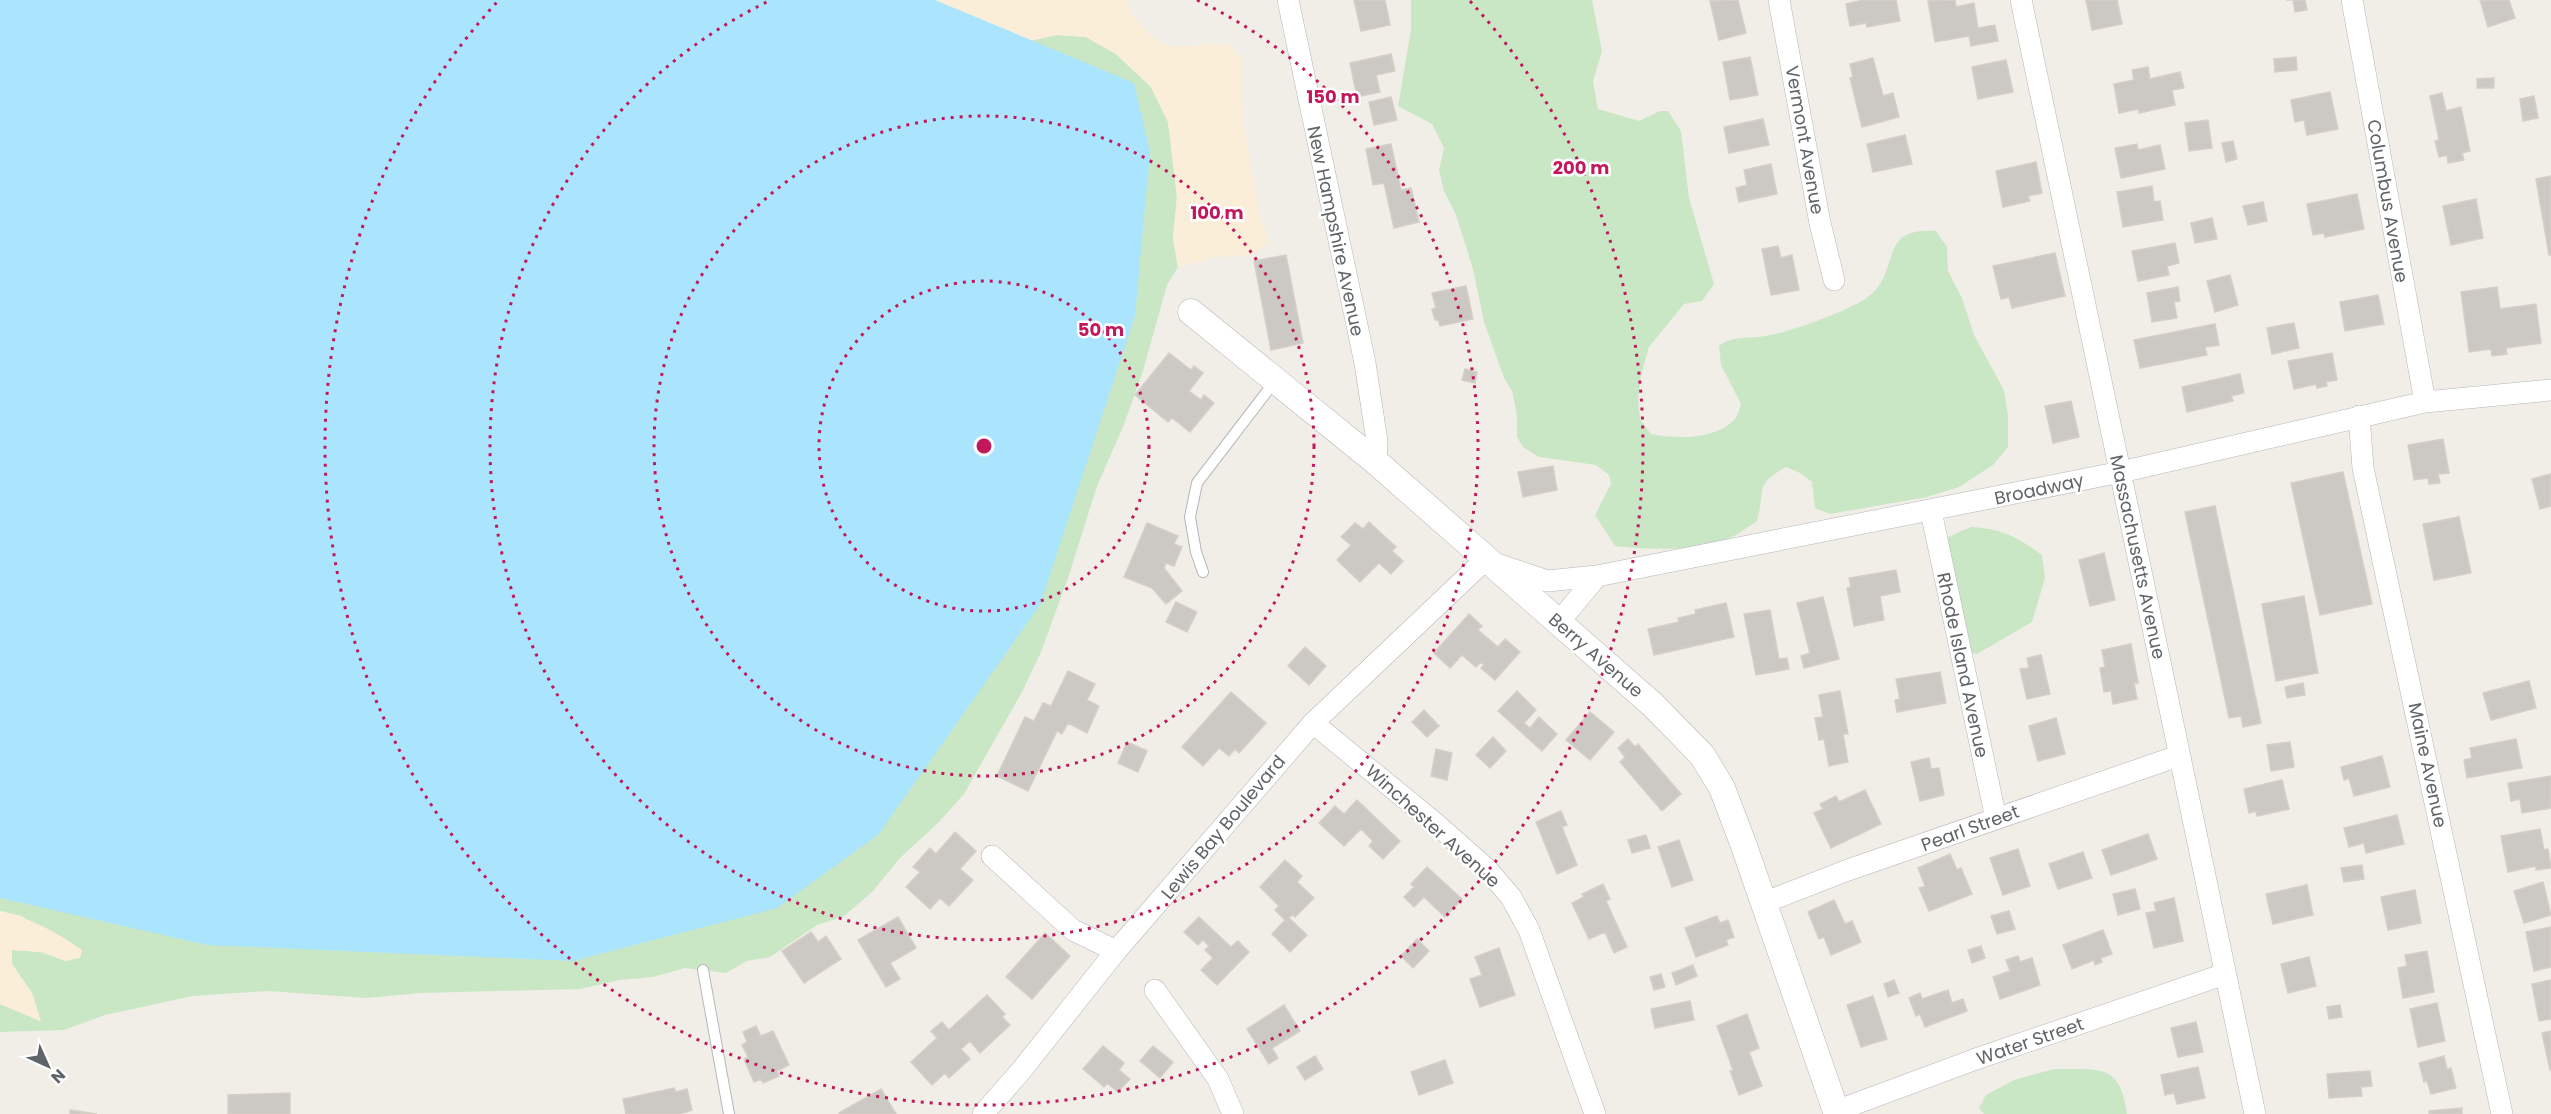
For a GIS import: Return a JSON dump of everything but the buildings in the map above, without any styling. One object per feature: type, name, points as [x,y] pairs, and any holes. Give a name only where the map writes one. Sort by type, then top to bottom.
[{"type":"street","name":"New Hampshire Avenue","points":[[1288,0],[1365,363],[1377,441],[1376,462]]},
{"type":"street","name":"Vermont Avenue","points":[[1779,0],[1820,223],[1834,280]]},
{"type":"street","name":"Massachusetts Avenue","points":[[2021,0],[2121,472],[2178,756],[2193,809],[2255,1114]]},
{"type":"street","name":"Columbus Avenue","points":[[2352,0],[2425,402]]},
{"type":"street","name":"Berry Avenue","points":[[1191,312],[1376,462],[1653,705],[1702,755],[1722,788],[1837,1113]]},
{"type":"street","name":"Broadway","points":[[1485,560],[1547,581],[1597,576],[2121,472],[2425,402],[2551,390]]},
{"type":"street","name":"Maine Avenue","points":[[2358,416],[2364,468],[2502,1114]]},
{"type":"street","name":"Rhode Island Avenue","points":[[1931,511],[1996,819]]},
{"type":"street","name":"Lewis Bay Boulevard","points":[[983,1114],[1020,1072],[1116,951],[1313,723],[1485,560]]},
{"type":"street","points":[[1559,622],[1597,576]]},
{"type":"street","name":"Winchester Avenue","points":[[1313,723],[1435,823],[1487,869],[1510,897],[1529,930],[1595,1114]]},
{"type":"street","name":"Pearl Street","points":[[1763,903],[1848,870],[2178,756]]},
{"type":"street","points":[[992,856],[1073,930],[1116,951]]},
{"type":"street","name":"Water Street","points":[[1837,1113],[1976,1059],[2225,974]]},
{"type":"street","points":[[1155,990],[1218,1079],[1233,1114]]},
{"type":"lane","points":[[1203,572],[1196,552],[1190,517],[1197,483],[1275,381]]},
{"type":"lane","points":[[702,970],[729,1114]]},
{"type":"green space","points":[[1411,0],[1592,0],[1602,51],[1593,81],[1598,109],[1639,121],[1660,111],[1668,111],[1681,131],[1689,198],[1714,284],[1702,301],[1684,304],[1649,347],[1641,375],[1638,399],[1640,419],[1651,434],[1672,437],[1705,435],[1725,427],[1736,418],[1741,404],[1721,365],[1719,346],[1736,339],[1766,336],[1803,326],[1831,316],[1865,299],[1877,289],[1897,244],[1904,236],[1917,231],[1936,231],[1947,247],[1948,271],[1962,298],[1974,335],[2004,390],[2008,415],[2008,447],[1993,465],[1959,487],[1927,497],[1830,514],[1815,508],[1812,482],[1786,467],[1765,484],[1757,521],[1734,536],[1707,545],[1691,547],[1659,549],[1615,546],[1595,515],[1611,484],[1609,475],[1596,465],[1539,457],[1523,447],[1517,437],[1517,415],[1512,391],[1504,378],[1484,322],[1473,269],[1456,215],[1444,191],[1439,170],[1444,148],[1432,124],[1398,106],[1411,30]]},
{"type":"green space","points":[[1057,35],[1086,37],[1116,54],[1151,87],[1168,122],[1177,197],[1173,238],[1178,267],[1167,285],[1143,371],[1123,427],[1097,486],[1069,575],[1041,652],[1022,692],[964,794],[939,822],[900,858],[872,892],[844,916],[817,925],[770,957],[747,961],[726,973],[685,968],[653,977],[619,980],[581,989],[420,993],[367,998],[268,991],[193,996],[105,1015],[64,1030],[0,1032],[0,1004],[40,1021],[32,993],[12,964],[12,950],[41,952],[66,961],[22,916],[0,911],[0,781],[1024,42]]},
{"type":"green space","points":[[1971,527],[2001,532],[2034,549],[2042,555],[2045,578],[2032,622],[1977,654],[1968,653],[1946,538]]},
{"type":"green space","points":[[2054,1069],[2104,1072],[2119,1085],[2127,1114],[1984,1114],[1979,1108],[1986,1095],[2014,1080]]},
{"type":"sand","points":[[924,0],[1126,0],[1140,24],[1151,36],[1161,42],[1182,46],[1231,45],[1242,60],[1242,99],[1246,138],[1260,215],[1269,241],[1258,251],[1249,255],[1220,257],[1178,267],[1173,238],[1177,197],[1168,122],[1151,87],[1116,54],[1086,37],[1057,35],[1024,42]]},
{"type":"sand","points":[[0,911],[43,926],[82,950],[80,958],[66,961],[41,952],[12,950],[12,964],[32,993],[41,1021],[0,1004]]},
{"type":"water","points":[[0,0],[935,0],[1134,83],[1150,152],[1135,316],[1040,605],[878,835],[777,908],[573,961],[207,945],[0,898]]}]
